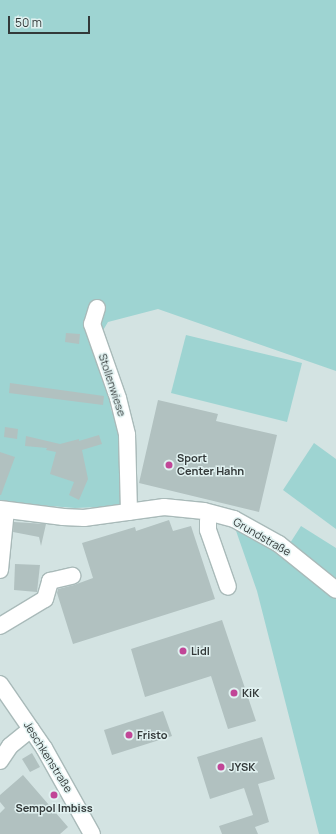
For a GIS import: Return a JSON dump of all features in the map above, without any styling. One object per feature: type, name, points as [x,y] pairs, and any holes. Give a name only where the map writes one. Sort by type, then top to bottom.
[{"type":"street","name":"Stollenwiese","points":[[97,308],[92,324],[118,398],[127,434],[129,512]]},
{"type":"street","name":"Grundstraße","points":[[3,510],[84,518],[164,507],[210,513],[234,519],[279,544],[336,590]]},
{"type":"street","points":[[0,570],[3,510]]},
{"type":"street","points":[[210,513],[208,530],[228,587]]},
{"type":"street","points":[[0,626],[45,599],[50,582],[72,576]]},
{"type":"street","name":"Jeschkenstraße","points":[[0,684],[31,729],[72,796],[92,834]]},
{"type":"street","points":[[0,761],[10,746],[31,729]]},
{"type":"shaded area","points":[[0,0],[336,0],[336,371],[158,309],[108,322],[102,332],[111,410],[120,426],[122,506],[75,508],[0,502]]},
{"type":"shaded area","points":[[186,335],[302,363],[287,422],[171,393]]},
{"type":"shaded area","points":[[314,443],[336,459],[336,529],[283,490]]},
{"type":"shaded area","points":[[234,525],[283,554],[301,526],[336,548],[336,834],[319,834],[257,591]]},
{"type":"building","points":[[66,333],[80,334],[79,344],[65,342]]},
{"type":"building","points":[[10,383],[104,396],[103,405],[9,393]]},
{"type":"building","points":[[158,400],[218,414],[216,421],[277,435],[259,512],[139,483]]},
{"type":"building","points":[[5,427],[18,429],[17,439],[4,437]]},
{"type":"building","points":[[99,435],[102,444],[82,450],[88,479],[79,500],[69,495],[74,482],[50,474],[56,452],[46,450],[47,448],[25,446],[26,436],[60,444],[79,439],[79,441]]},
{"type":"building","points":[[0,452],[15,457],[1,495],[0,495]]},
{"type":"building","points":[[169,520],[173,531],[191,526],[215,599],[73,644],[57,593],[58,589],[93,578],[82,543],[135,527],[136,531]]},
{"type":"building","points":[[14,522],[46,524],[41,546],[39,537],[13,532]]},
{"type":"building","points":[[15,564],[40,565],[37,592],[14,590]]},
{"type":"building","points":[[222,620],[256,721],[228,729],[211,676],[145,697],[131,649]]},
{"type":"building","points":[[163,711],[172,736],[112,755],[104,730]]},
{"type":"building","points":[[262,737],[275,779],[258,784],[269,822],[255,827],[258,834],[222,834],[219,826],[253,815],[244,788],[210,799],[197,757]]},
{"type":"building","points":[[32,753],[40,767],[30,772],[22,759]]},
{"type":"building","points":[[23,775],[68,827],[60,834],[0,834],[0,813],[5,808],[0,802],[0,795]]},
{"type":"place","name":"Sport Center Hahn","points":[[169,465]]},
{"type":"place","name":"Lidl","points":[[183,651]]},
{"type":"place","name":"KiK","points":[[234,693]]},
{"type":"place","name":"Fristo","points":[[129,735]]},
{"type":"place","name":"JYSK","points":[[221,767]]},
{"type":"place","name":"Sempol Imbiss","points":[[54,795]]}]
